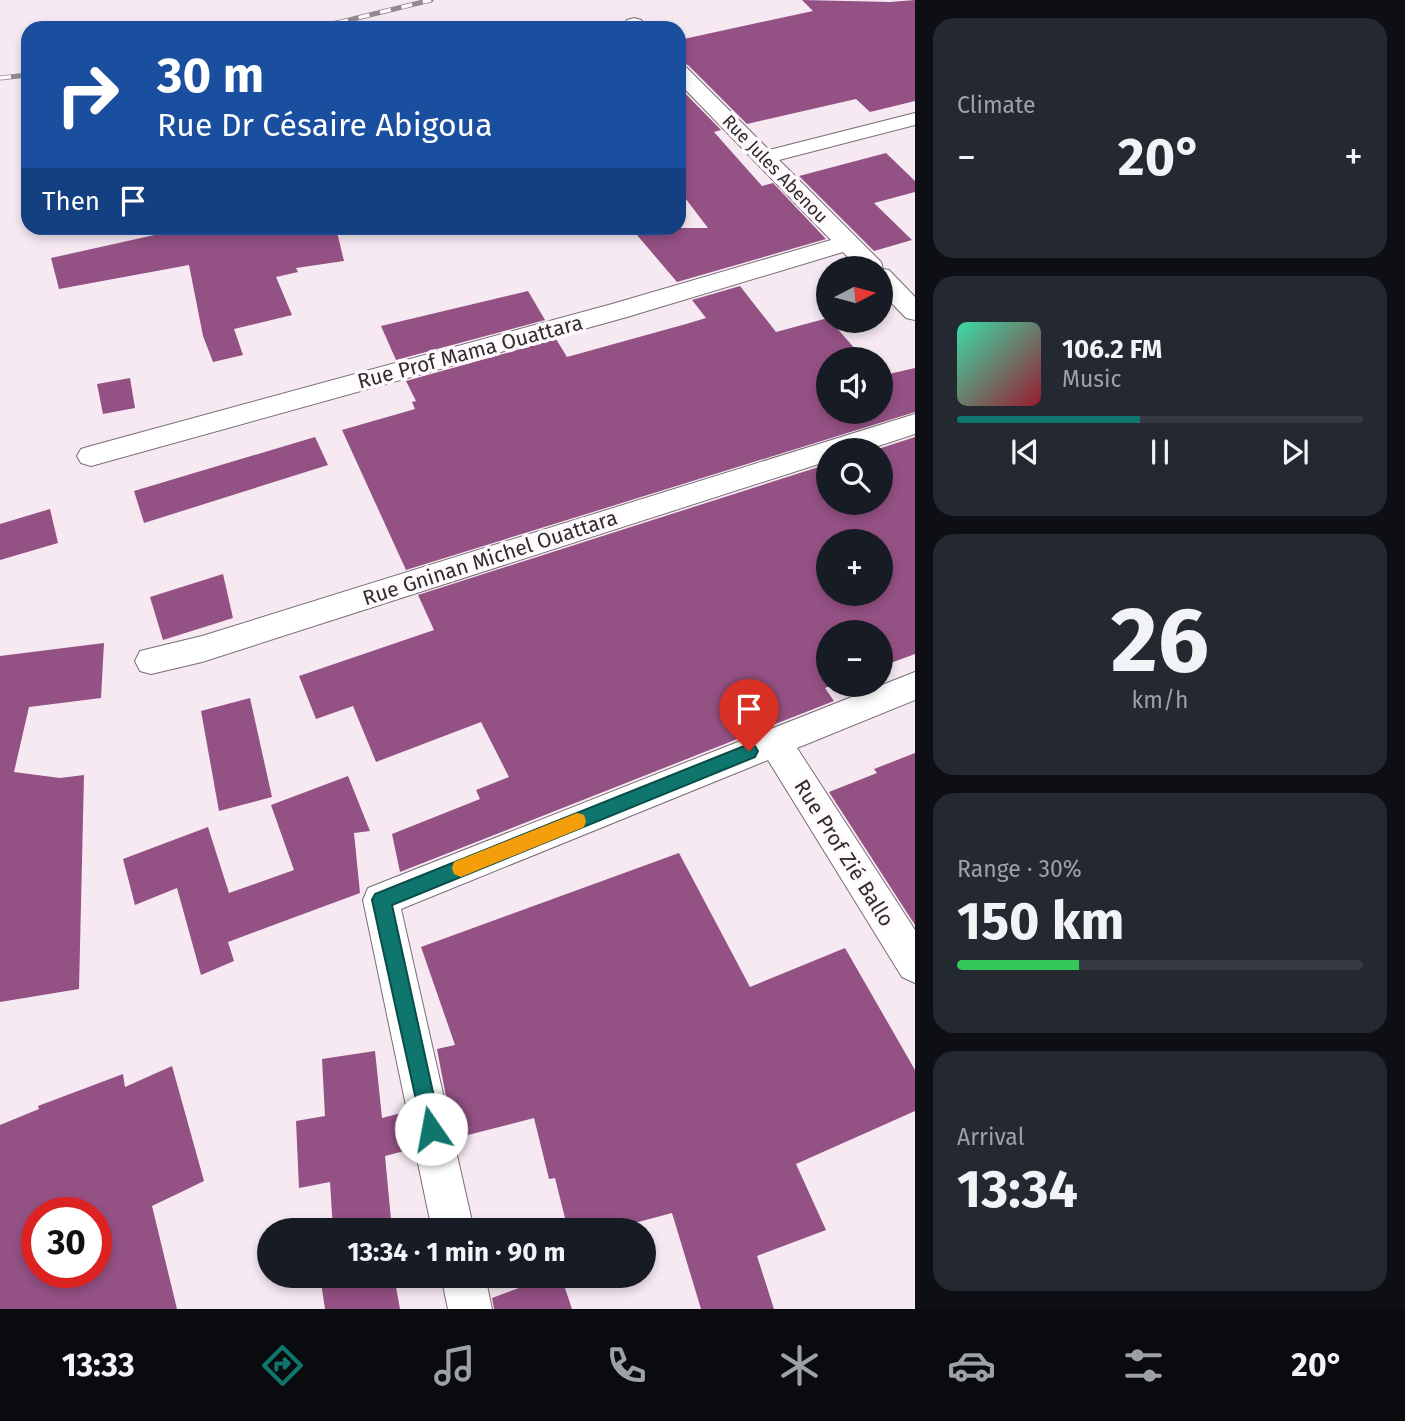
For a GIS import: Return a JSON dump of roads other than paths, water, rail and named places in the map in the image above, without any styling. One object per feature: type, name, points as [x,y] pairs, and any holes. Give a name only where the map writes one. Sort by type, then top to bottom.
[{"type":"street","name":"Rue Jules Abenou","points":[[686,78],[860,256]]},
{"type":"street","points":[[764,159],[915,119]]},
{"type":"street","name":"Rue Prof Mama Ouattara","points":[[91,456],[605,315],[848,243]]},
{"type":"street","points":[[893,289],[915,312]]},
{"type":"street","points":[[871,438],[915,424]]},
{"type":"street","name":"Rue Gninan Michel Ouattara","points":[[151,661],[202,649],[816,456]]},
{"type":"street","points":[[450,1218],[382,900],[774,741],[915,687]]},
{"type":"street","name":"Rue Prof Zié Ballo","points":[[774,741],[915,964]]},
{"type":"street","points":[[466,1288],[470,1309]]},
{"type":"railway","points":[[345,21],[431,0]]},
{"type":"railway","points":[[0,78],[21,76]]}]
